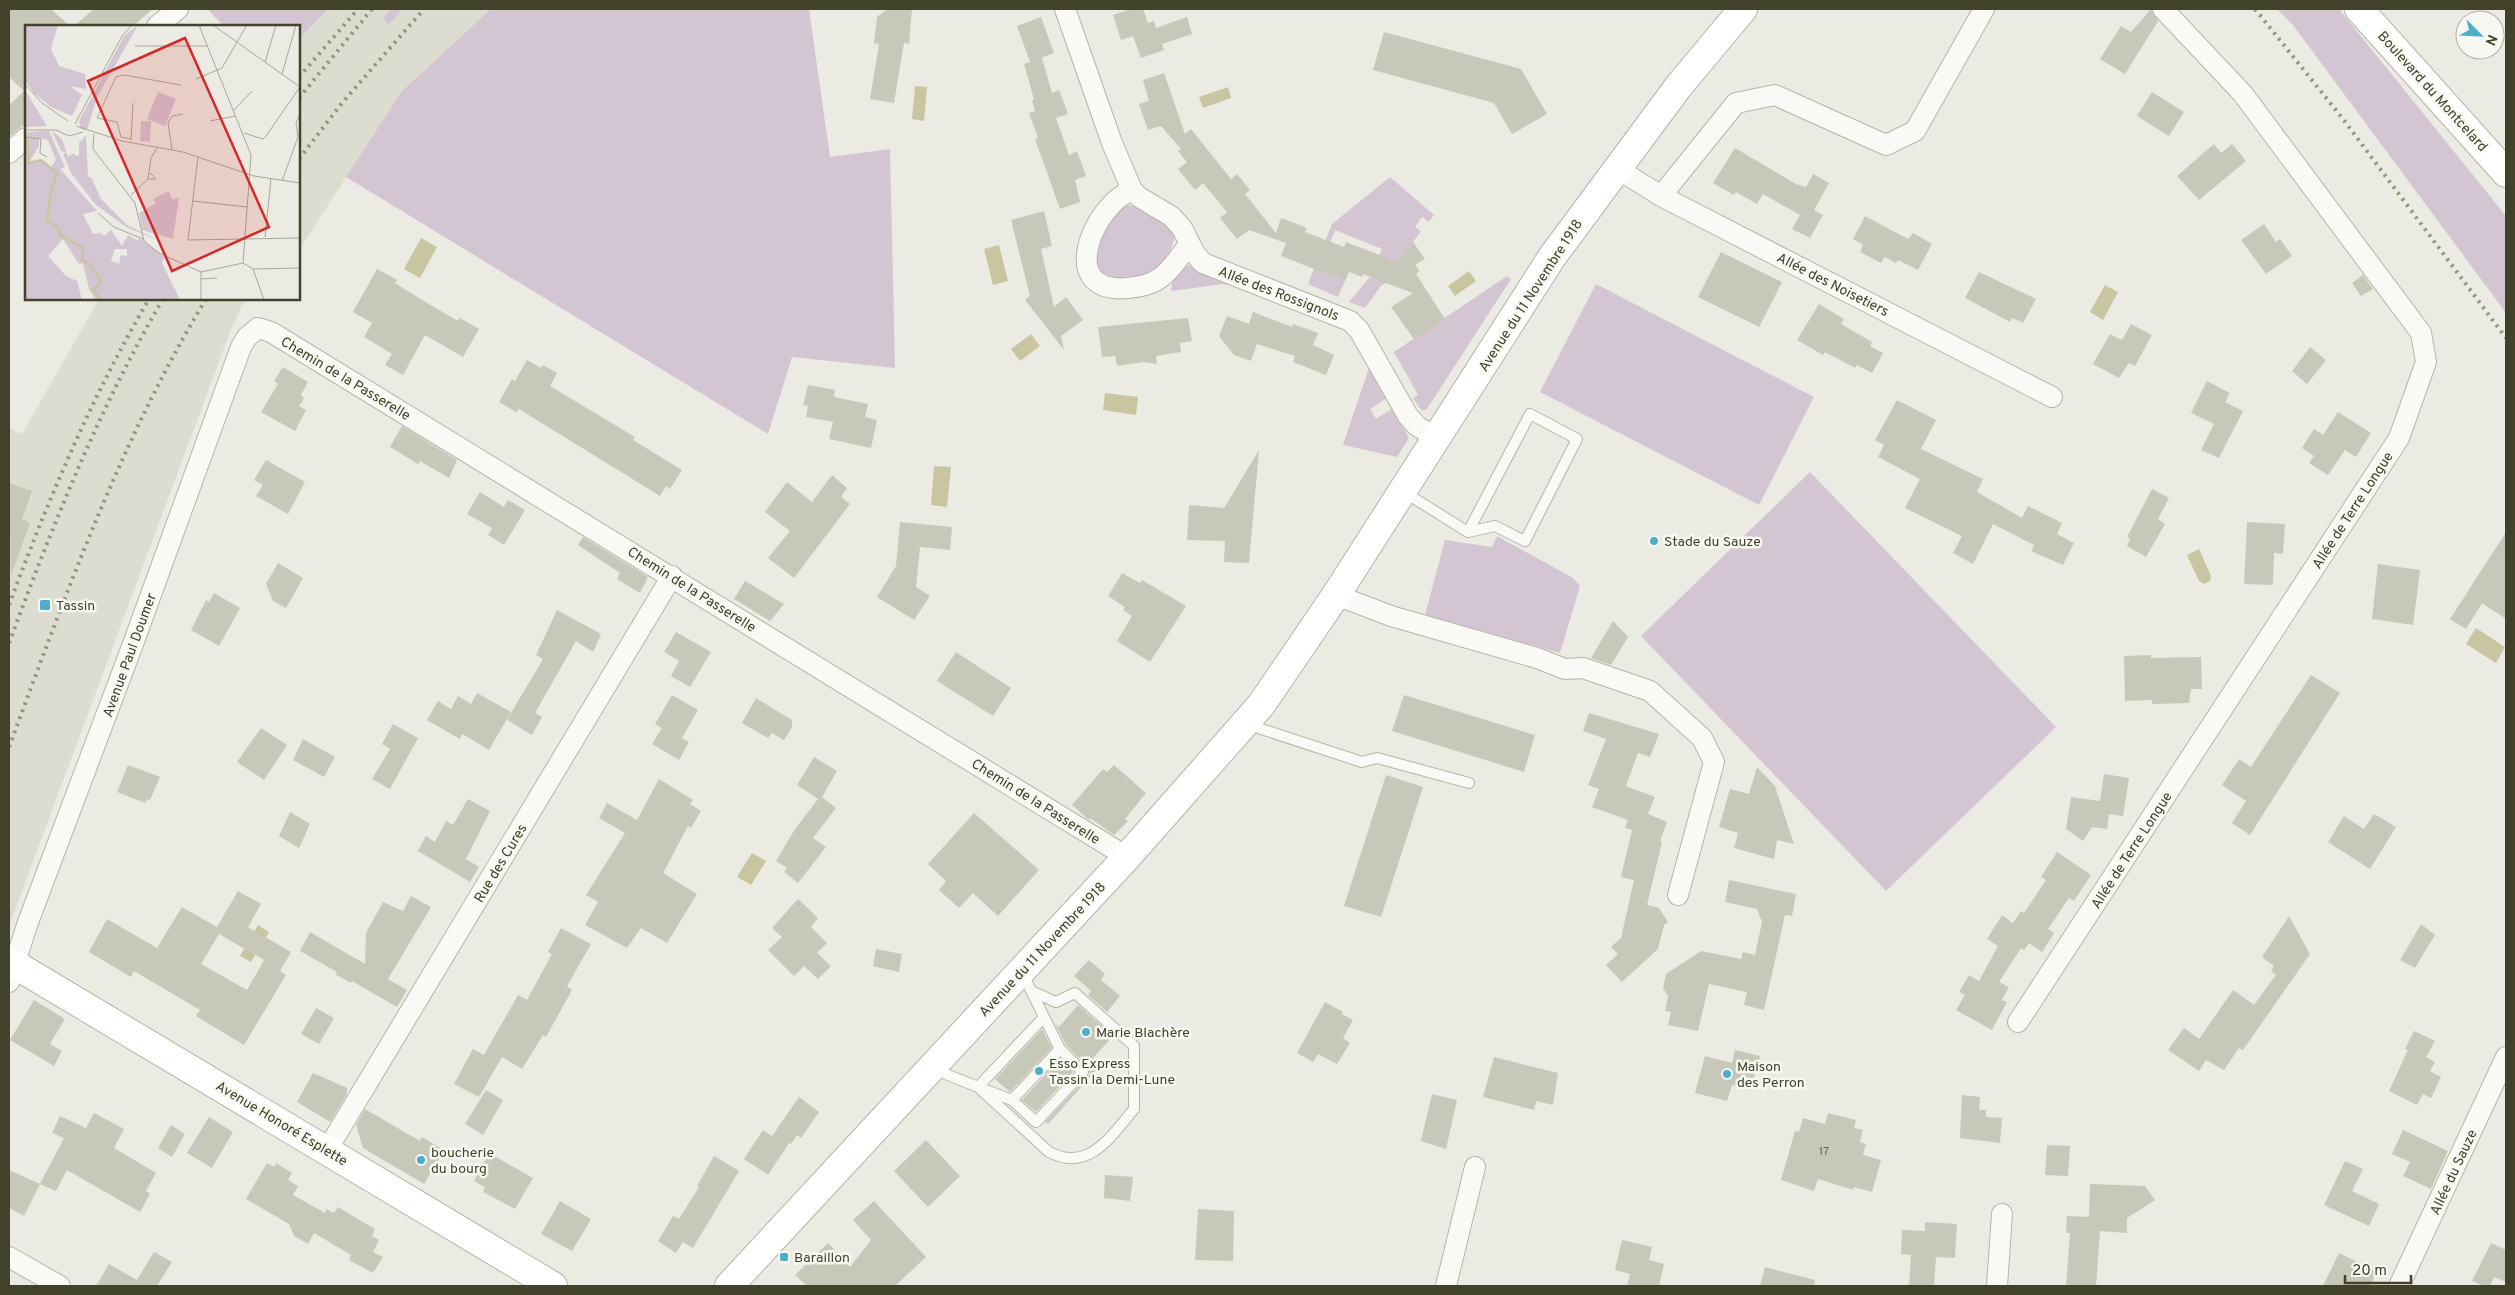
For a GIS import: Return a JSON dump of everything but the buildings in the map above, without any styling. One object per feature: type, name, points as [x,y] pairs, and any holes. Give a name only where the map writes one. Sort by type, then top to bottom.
[{"type":"main road","name":"Avenue du 11 Novembre 1918","points":[[729,1286],[932,1069],[1026,982],[1127,857],[1245,724],[1289,666],[1336,596],[1552,257],[1616,168],[1678,87],[1743,9]]},
{"type":"main road","name":"Boulevard du Montcelard","points":[[2359,9],[2506,174]]},
{"type":"main road","name":"Boulevard du Montcelard","points":[[2382,9],[2506,146]]},
{"type":"main road","name":"Avenue Honoré Esplette","points":[[11,969],[327,1150],[553,1286]]},
{"type":"street","points":[[158,25],[178,9]]},
{"type":"street","points":[[1065,9],[1112,143],[1132,190],[1122,194],[1108,207],[1087,245],[1085,260],[1096,280],[1107,287],[1119,289],[1152,283],[1161,278],[1190,243]]},
{"type":"street","points":[[1661,196],[1736,103],[1775,95],[1886,145],[1915,131],[1984,9]]},
{"type":"street","name":"Allée de Terre Longue","points":[[2018,1022],[2399,438],[2426,362],[2421,333],[2249,102],[2163,9]]},
{"type":"street","points":[[9,153],[25,139]]},
{"type":"street","name":"Allée des Noisetiers","points":[[1616,168],[1661,196],[2052,397]]},
{"type":"street","name":"Allée des Rossignols","points":[[1132,190],[1139,197],[1171,216],[1182,228],[1203,263],[1350,321],[1364,338],[1408,416],[1417,426],[1437,438]]},
{"type":"street","name":"Chemin de la Passerelle","points":[[253,330],[258,328],[271,332],[672,576],[1127,857]]},
{"type":"street","name":"Avenue Paul Doumer","points":[[11,969],[130,653],[241,347],[253,330]]},
{"type":"street","name":"Rue des Cures","points":[[327,1150],[672,576]]},
{"type":"street","points":[[1336,596],[1391,616],[1537,658],[1566,669],[1583,668],[1650,691],[1702,738],[1714,762],[1678,895]]},
{"type":"street","name":"Allée du Sauze","points":[[2399,1286],[2506,1057]]},
{"type":"street","points":[[1446,1286],[1475,1167]]},
{"type":"street","points":[[1997,1286],[2002,1214]]},
{"type":"street","points":[[9,1257],[60,1286]]},
{"type":"lane","points":[[1403,491],[1468,532],[1495,526],[1524,541],[1577,439],[1530,414],[1468,532]]},
{"type":"lane","points":[[1245,724],[1362,762],[1377,758],[1469,783]]},
{"type":"lane","points":[[932,1069],[1012,1100],[1036,1122],[1083,1072],[1060,1049],[1026,982]]},
{"type":"lane","points":[[978,1087],[1049,1152],[1059,1157],[1070,1159],[1084,1158],[1097,1150],[1134,1109],[1134,1046],[1074,993],[1056,1002],[1026,982]]},
{"type":"lane","points":[[978,1087],[1044,1018]]},
{"type":"lane","points":[[1012,1100],[1060,1049]]},
{"type":"shaded area","points":[[207,9],[328,9],[300,38],[300,25],[223,25]]},
{"type":"shaded area","points":[[328,9],[491,9],[402,91],[300,248],[300,38]]},
{"type":"shaded area","points":[[391,9],[403,9],[388,25],[384,18]]},
{"type":"shaded area","points":[[491,9],[809,9],[830,157],[890,149],[895,368],[792,357],[768,434],[346,177],[402,91]]},
{"type":"shaded area","points":[[2277,9],[2339,9],[2506,216],[2506,313],[2293,25]]},
{"type":"shaded area","points":[[915,86],[927,87],[924,121],[912,119]]},
{"type":"shaded area","points":[[1228,87],[1231,98],[1203,108],[1199,97]]},
{"type":"shaded area","points":[[1390,177],[1434,215],[1429,222],[1422,217],[1415,227],[1421,231],[1365,308],[1349,302],[1370,277],[1382,249],[1335,230],[1319,271],[1345,281],[1338,297],[1308,284],[1332,224]]},
{"type":"shaded area","points":[[1124,205],[1138,208],[1152,215],[1166,225],[1175,235],[1171,249],[1164,261],[1155,270],[1144,276],[1132,279],[1119,279],[1106,275],[1094,266],[1097,246],[1105,225]]},
{"type":"shaded area","points":[[421,238],[437,247],[420,278],[404,269]]},
{"type":"shaded area","points":[[999,245],[1008,281],[993,285],[984,249]]},
{"type":"shaded area","points":[[1183,265],[1193,266],[1234,285],[1223,284],[1171,291],[1173,279]]},
{"type":"shaded area","points":[[1469,271],[1476,281],[1455,296],[1448,286]]},
{"type":"shaded area","points":[[1507,276],[1511,279],[1427,409],[1422,411],[1413,398],[1418,395],[1394,352]]},
{"type":"shaded area","points":[[1596,284],[1814,397],[1759,505],[1540,392]]},
{"type":"shaded area","points":[[2105,285],[2118,292],[2103,320],[2090,312]]},
{"type":"shaded area","points":[[98,300],[248,300],[243,304],[232,327],[9,926],[9,428],[22,434]]},
{"type":"shaded area","points":[[1031,334],[1040,346],[1020,361],[1011,349]]},
{"type":"shaded area","points":[[1370,365],[1388,397],[1370,409],[1376,419],[1393,408],[1409,438],[1397,457],[1343,445]]},
{"type":"shaded area","points":[[1105,393],[1138,397],[1136,415],[1103,410]]},
{"type":"shaded area","points":[[934,466],[951,467],[947,507],[931,505]]},
{"type":"shaded area","points":[[1810,472],[2056,727],[1886,891],[1641,636]]},
{"type":"shaded area","points":[[1497,536],[1573,578],[1580,586],[1560,653],[1425,615],[1445,540],[1492,547]]},
{"type":"shaded area","points":[[2199,549],[2211,576],[2210,581],[2204,584],[2199,581],[2187,555]]},
{"type":"shaded area","points":[[2476,628],[2505,647],[2496,663],[2466,644]]},
{"type":"shaded area","points":[[752,853],[766,861],[751,885],[737,877]]},
{"type":"shaded area","points":[[258,925],[269,932],[251,962],[240,956]]},
{"type":"railway","points":[[300,76],[358,9]]},
{"type":"railway","points":[[300,97],[372,9]]},
{"type":"railway","points":[[300,158],[342,103],[424,9]]},
{"type":"railway","points":[[2255,9],[2343,119],[2506,338]]},
{"type":"railway","points":[[9,605],[72,449],[109,373],[148,300]]},
{"type":"railway","points":[[9,643],[78,468],[118,382],[162,300]]},
{"type":"railway","points":[[9,747],[74,575],[121,462],[175,352],[205,300]]},
{"type":"place","name":"Stade du Sauze","points":[[1654,541]]},
{"type":"place","name":"Tassin","points":[[45,605]]},
{"type":"place","name":"Marie Blachère","points":[[1086,1032]]},
{"type":"place","name":"Esso Express Tassin la Demi-Lune","points":[[1039,1071]]},
{"type":"place","name":"Maison des Perron","points":[[1727,1074]]},
{"type":"place","name":"boucherie du bourg","points":[[421,1160]]},
{"type":"place","name":"Baraillon","points":[[784,1257]]}]
